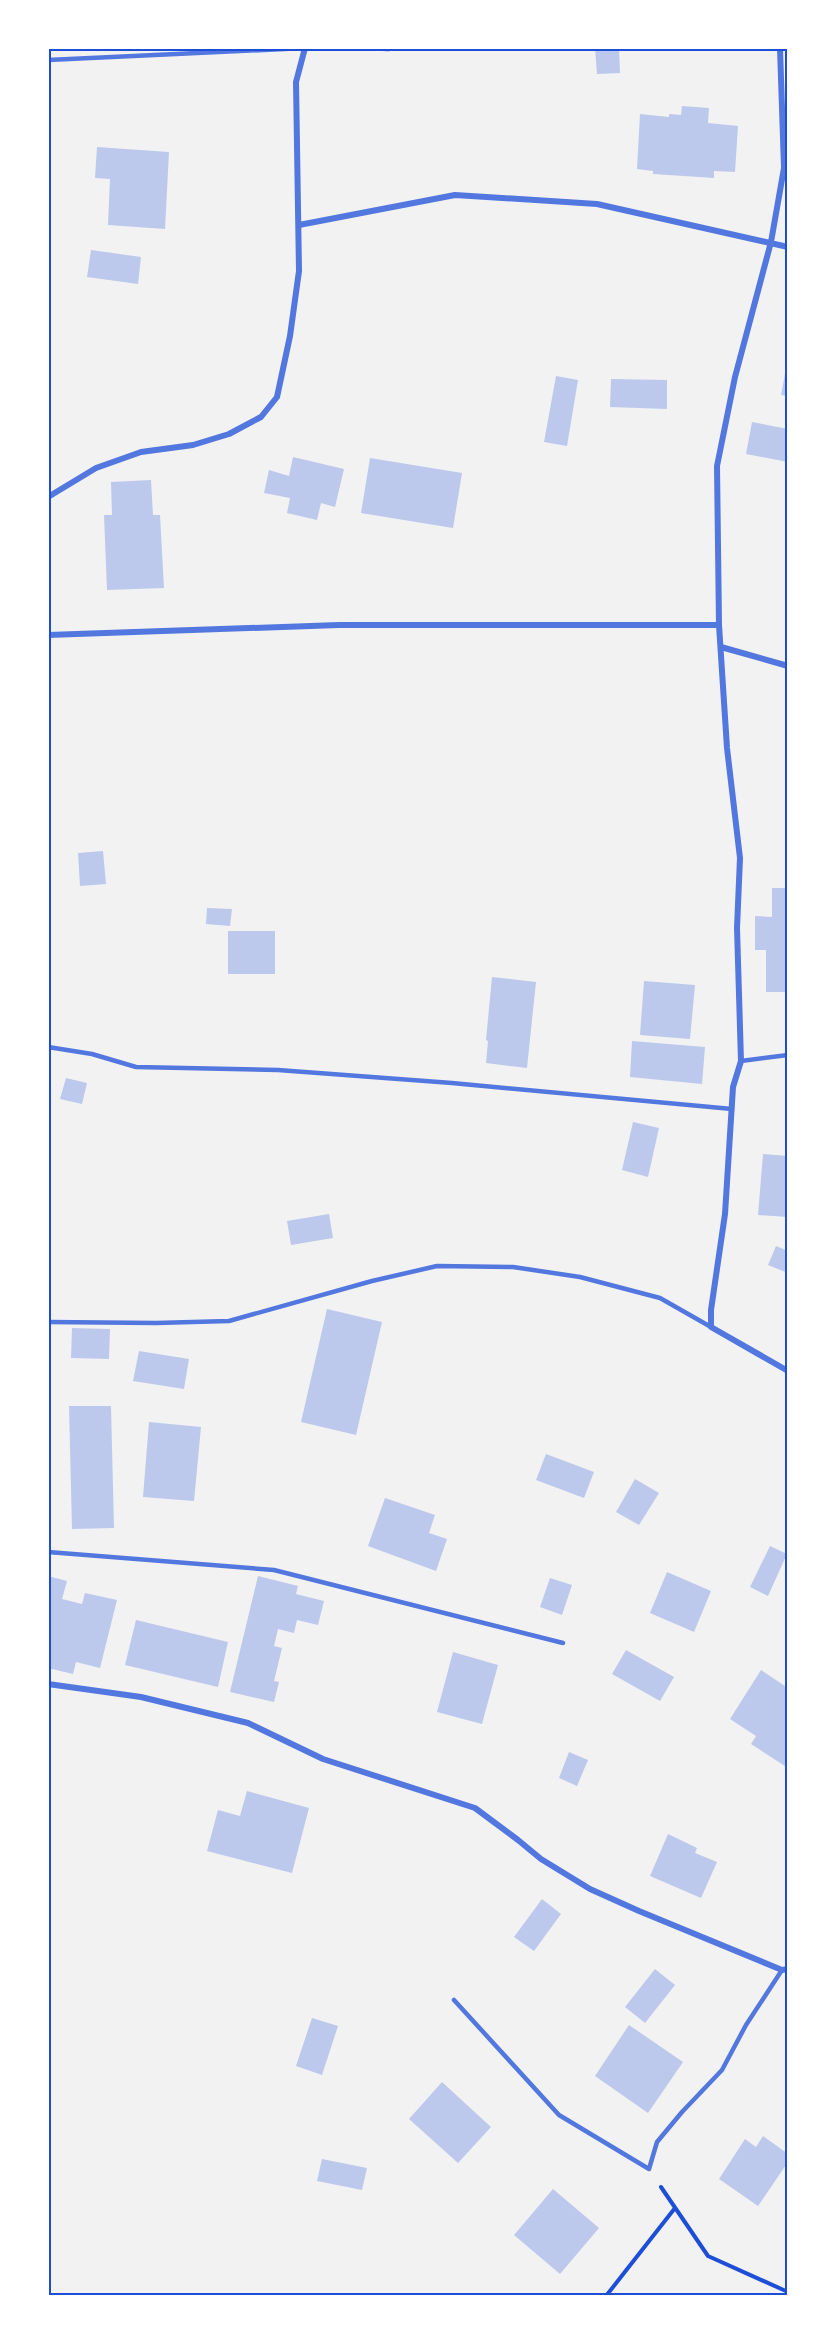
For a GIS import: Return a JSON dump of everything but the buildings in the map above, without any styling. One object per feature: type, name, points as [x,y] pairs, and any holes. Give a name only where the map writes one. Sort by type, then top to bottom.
[{"type":"street","points":[[48,497],[96,468],[141,452],[193,445],[229,434],[261,417],[277,397],[290,336],[298,271],[296,82],[305,48]]},
{"type":"street","points":[[780,48],[784,168],[771,242],[735,377],[717,466],[719,625],[727,748],[740,858],[737,928],[741,1060],[733,1087],[725,1214],[711,1310],[711,1328],[788,1371]]},
{"type":"street","points":[[299,225],[454,195],[597,204],[788,247]]},
{"type":"street","points":[[48,635],[339,625],[719,625]]},
{"type":"street","points":[[721,647],[788,666]]},
{"type":"street","points":[[48,1684],[141,1697],[248,1724],[323,1759],[475,1808],[540,1859],[590,1889],[785,1969]]},
{"type":"lane","points":[[48,60],[305,48]]},
{"type":"lane","points":[[48,1047],[92,1054],[136,1067],[278,1070],[452,1083],[732,1109]]},
{"type":"lane","points":[[741,1060],[788,1055]]},
{"type":"lane","points":[[48,1322],[229,1321],[372,1281],[437,1266],[513,1268],[580,1277],[660,1298],[711,1328]]},
{"type":"lane","points":[[48,1552],[274,1570],[563,1643]]},
{"type":"lane","points":[[454,2000],[560,2115],[649,2169],[657,2142],[722,2070],[746,2025],[785,1969]]},
{"type":"path","points":[[649,2169],[708,2256],[788,2292]]},
{"type":"path","points":[[606,2296],[675,2208]]}]
